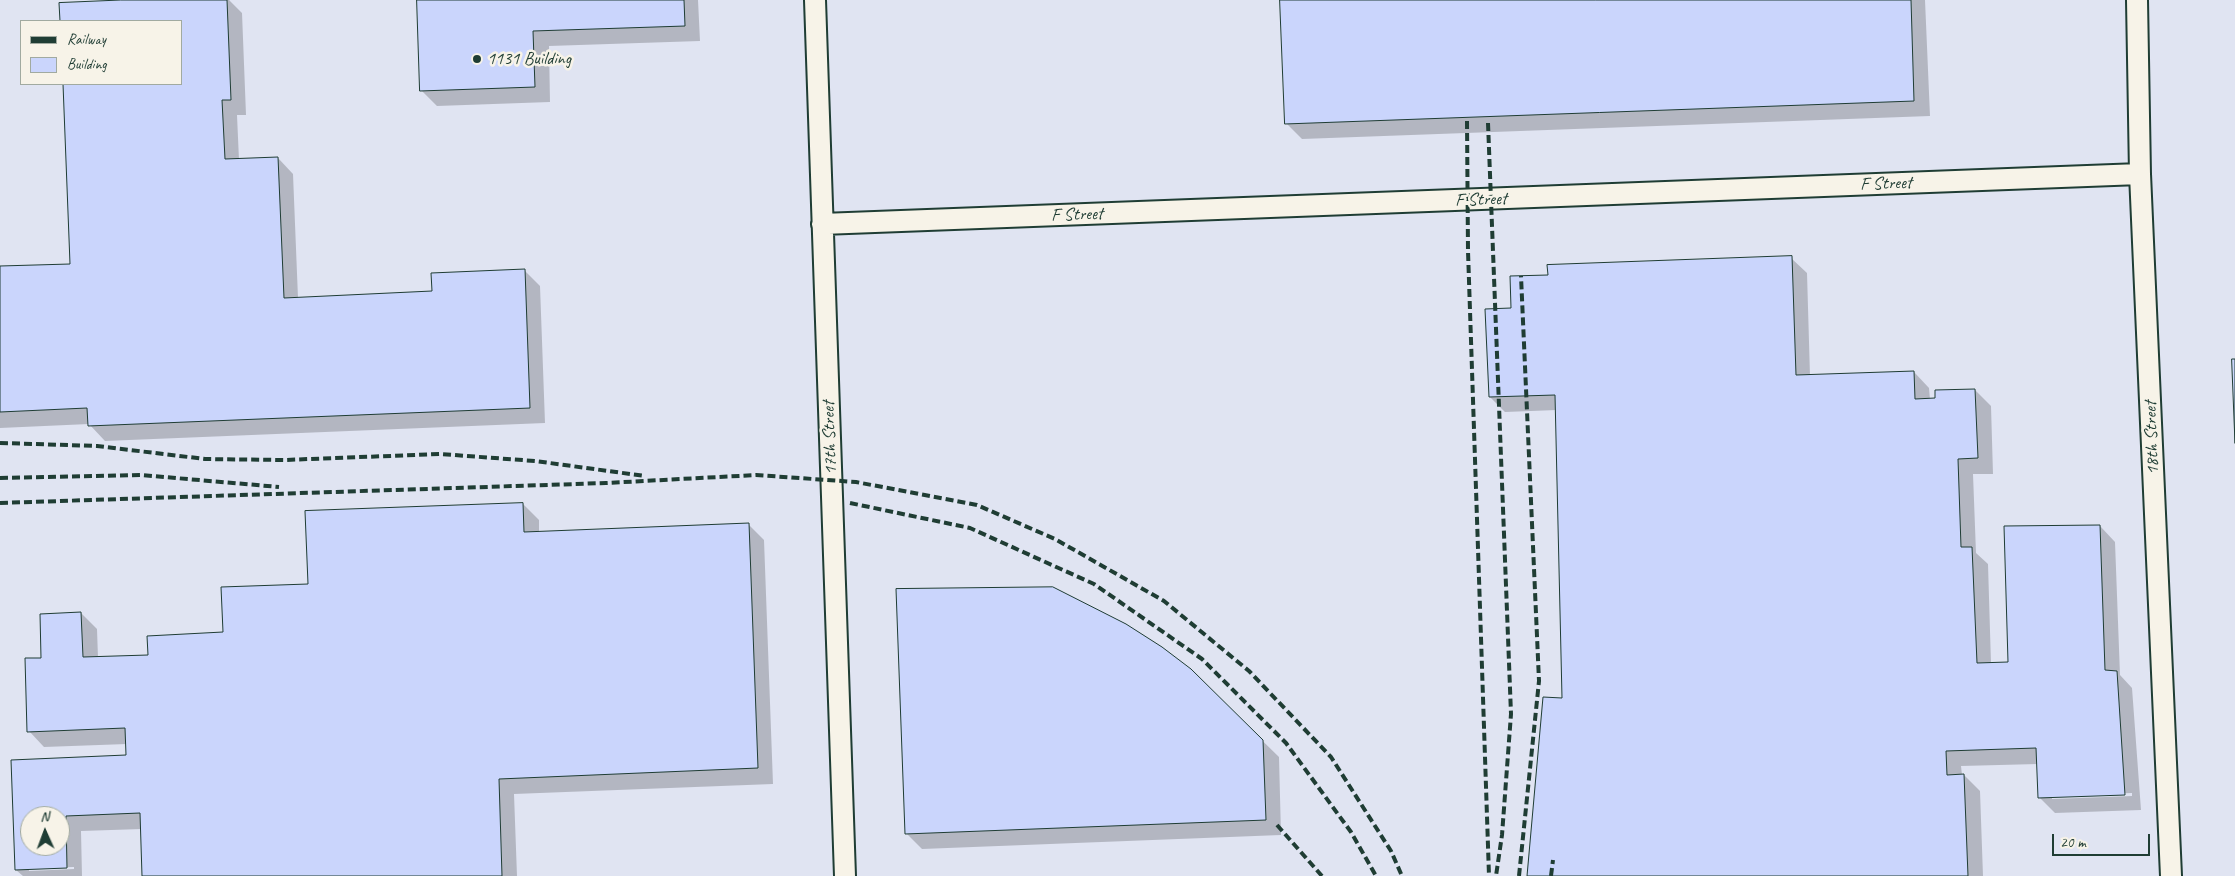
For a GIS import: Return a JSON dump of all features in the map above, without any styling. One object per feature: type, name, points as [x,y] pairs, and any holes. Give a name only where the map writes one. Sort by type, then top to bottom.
[{"type":"lane","name":"17th Street","points":[[815,0],[845,876]]},
{"type":"lane","name":"18th Street","points":[[2137,0],[2140,174],[2171,876]]},
{"type":"lane","name":"F Street","points":[[822,224],[2140,174]]},
{"type":"shaded area","points":[[0,0],[2235,0],[2235,876],[0,876]]},
{"type":"building","points":[[121,0],[227,0],[231,100],[222,100],[225,159],[278,157],[284,298],[432,291],[431,273],[525,269],[530,408],[88,426],[87,408],[0,412],[0,266],[70,264],[63,85],[182,85],[182,20],[60,20],[59,3]]},
{"type":"building","name":"1131 Building","points":[[417,0],[684,0],[685,26],[533,31],[535,87],[420,91]]},
{"type":"building","points":[[1280,0],[1911,0],[1914,101],[1285,124]]},
{"type":"building","points":[[1792,256],[1796,375],[1914,371],[1915,399],[1935,398],[1935,390],[1975,389],[1978,458],[1958,459],[1961,547],[1972,547],[1977,663],[2008,662],[2004,526],[2100,525],[2105,670],[2117,671],[2125,795],[2038,798],[2036,748],[1946,751],[1947,775],[1964,774],[1968,876],[1527,876],[1543,697],[1562,698],[1555,395],[1489,397],[1485,309],[1511,308],[1510,276],[1548,275],[1547,265]]},
{"type":"building","points":[[2232,359],[2235,359],[2235,443]]},
{"type":"building","points":[[523,503],[524,532],[749,523],[758,768],[499,779],[502,876],[142,876],[140,813],[70,816],[70,806],[20,806],[20,856],[67,856],[67,868],[15,870],[11,760],[126,755],[125,728],[27,732],[25,658],[41,658],[40,614],[81,612],[83,657],[148,655],[147,636],[223,632],[221,587],[308,584],[305,511]]},
{"type":"building","points":[[1053,587],[1126,624],[1162,647],[1191,669],[1263,740],[1266,820],[905,834],[896,589]]},
{"type":"railway","points":[[1467,121],[1468,251],[1489,876]]},
{"type":"railway","points":[[1488,123],[1511,714],[1502,835],[1496,876]]},
{"type":"railway","points":[[1519,876],[1539,681],[1521,276]]},
{"type":"railway","points":[[0,443],[97,446],[205,459],[284,460],[440,454],[535,461],[645,476]]},
{"type":"railway","points":[[0,478],[141,475],[279,487]]},
{"type":"railway","points":[[0,503],[606,483],[756,475],[856,482],[977,505],[1055,539],[1164,601],[1249,671],[1331,757],[1391,851],[1402,876]]},
{"type":"railway","points":[[850,503],[970,528],[1094,584],[1202,659],[1286,743],[1351,832],[1376,876]]},
{"type":"railway","points":[[1277,825],[1322,876]]},
{"type":"railway","points":[[1551,876],[1553,860]]},
{"type":"place","name":"1131 Building","points":[[477,59]]}]
